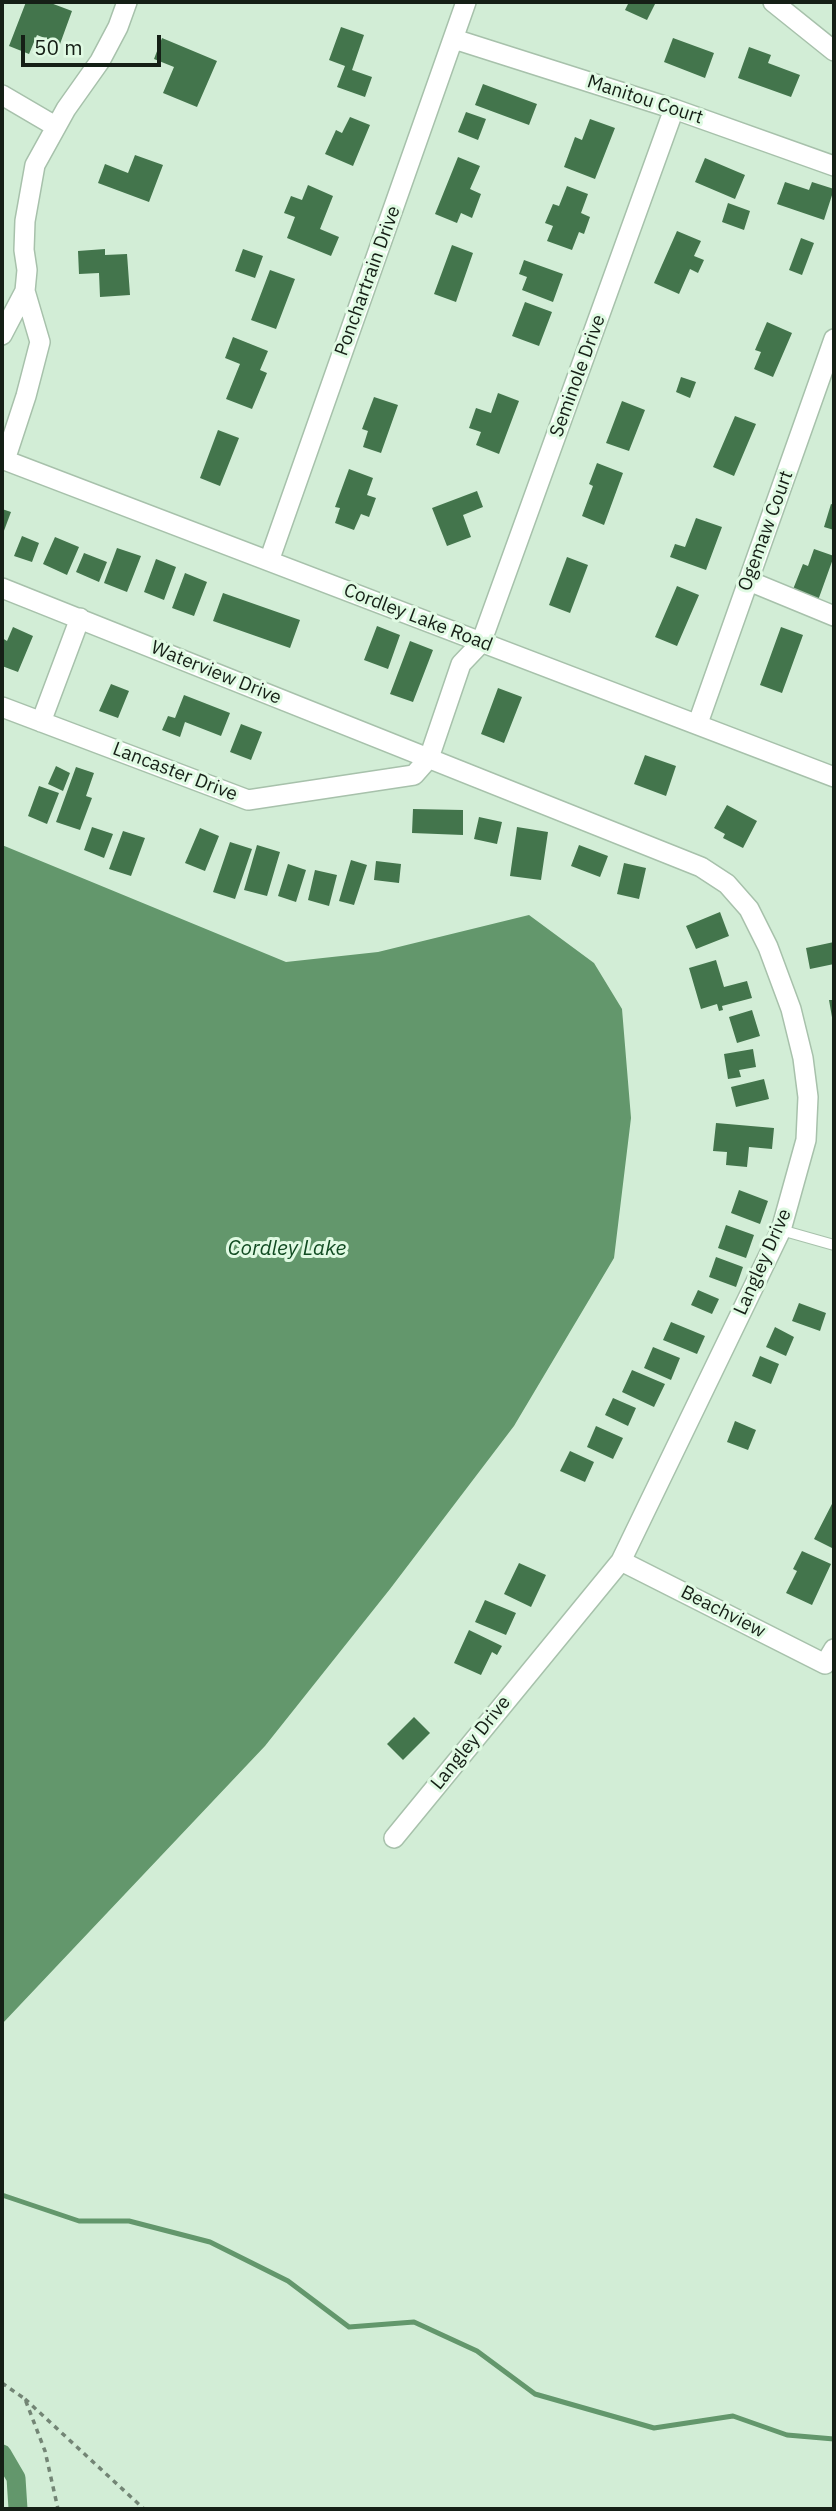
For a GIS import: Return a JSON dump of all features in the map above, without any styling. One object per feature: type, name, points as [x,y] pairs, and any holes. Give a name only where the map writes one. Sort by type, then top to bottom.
[{"type":"street","points":[[4,459],[26,396],[40,342],[26,291],[25,221],[35,165],[55,126],[100,61],[118,27],[127,2]]},
{"type":"street","name":"Ponchartrain Drive","points":[[269,561],[466,2]]},
{"type":"street","points":[[773,2],[834,51]]},
{"type":"street","name":"Manitou Court","points":[[454,38],[674,108],[834,166]]},
{"type":"street","points":[[2,95],[55,126]]},
{"type":"street","name":"Seminole Drive","points":[[481,643],[674,108]]},
{"type":"street","points":[[2,335],[26,291]]},
{"type":"street","name":"Ogemaw Court","points":[[698,723],[834,339]]},
{"type":"street","name":"Cordley Lake Road","points":[[4,459],[834,777]]},
{"type":"street","points":[[749,581],[834,616]]},
{"type":"street","name":"Waterview Drive","points":[[2,588],[429,758]]},
{"type":"street","points":[[41,722],[80,618]]},
{"type":"street","points":[[429,758],[461,664],[481,643]]},
{"type":"street","name":"Lancaster Drive","points":[[2,707],[248,800],[414,775],[429,758]]},
{"type":"street","name":"Langley Drive","points":[[394,1838],[621,1560],[781,1230],[806,1140],[808,1097],[803,1058],[791,1009],[768,947],[749,909],[727,884],[701,867],[429,758]]},
{"type":"street","name":"Beachview","points":[[621,1560],[830,1656]]},
{"type":"lane","points":[[781,1230],[834,1245]]},
{"type":"path","points":[[2,2384],[24,2399],[144,2509]]},
{"type":"path","points":[[24,2399],[45,2451],[58,2509]]},
{"type":"water","name":"Cordley Lake","points":[[2,845],[286,962],[378,952],[529,915],[594,963],[622,1009],[631,1118],[614,1258],[514,1426],[390,1589],[265,1746],[2,2024]]},
{"type":"building","points":[[26,2],[48,2],[72,11],[60,44],[37,35],[29,54],[9,46]]},
{"type":"building","points":[[629,2],[656,2],[647,20],[625,10]]},
{"type":"building","points":[[341,27],[364,35],[352,70],[372,77],[365,97],[337,87],[345,66],[329,60]]},
{"type":"building","points":[[162,38],[217,61],[197,107],[163,93],[174,67],[154,59]]},
{"type":"building","points":[[673,38],[714,53],[705,78],[664,62]]},
{"type":"building","points":[[749,47],[771,55],[768,63],[800,75],[791,97],[738,78]]},
{"type":"building","points":[[483,84],[537,104],[529,125],[475,105]]},
{"type":"building","points":[[466,112],[486,119],[478,140],[458,132]]},
{"type":"building","points":[[350,117],[370,125],[353,166],[325,154],[336,130],[342,133]]},
{"type":"building","points":[[590,119],[615,128],[595,179],[564,167],[575,137],[582,140]]},
{"type":"building","points":[[135,155],[163,165],[149,202],[98,183],[105,164],[128,173]]},
{"type":"building","points":[[458,157],[480,166],[470,189],[481,194],[472,218],[461,213],[457,223],[435,214]]},
{"type":"building","points":[[705,158],[745,175],[735,199],[695,182]]},
{"type":"building","points":[[785,182],[809,190],[812,182],[834,189],[824,220],[777,204]]},
{"type":"building","points":[[308,185],[333,196],[320,229],[339,237],[331,256],[287,238],[295,217],[284,213],[291,196],[302,200]]},
{"type":"building","points":[[567,186],[588,194],[581,213],[590,217],[584,234],[579,232],[572,250],[547,241],[553,226],[545,223],[553,204],[559,206]]},
{"type":"building","points":[[728,203],[750,211],[744,230],[722,222]]},
{"type":"building","points":[[677,231],[701,241],[694,256],[704,260],[698,273],[690,269],[679,294],[654,283]]},
{"type":"building","points":[[801,238],[814,243],[802,275],[789,270]]},
{"type":"building","points":[[452,245],[473,253],[456,302],[434,294]]},
{"type":"building","points":[[105,249],[105,255],[127,254],[130,295],[100,297],[99,273],[79,274],[78,251]]},
{"type":"building","points":[[243,249],[263,256],[255,278],[235,271]]},
{"type":"building","points":[[524,260],[563,274],[553,302],[522,290],[527,277],[519,274]]},
{"type":"building","points":[[270,270],[295,279],[276,329],[251,320]]},
{"type":"building","points":[[525,302],[552,312],[539,346],[512,336]]},
{"type":"building","points":[[767,322],[792,333],[773,377],[754,369],[761,352],[755,350]]},
{"type":"building","points":[[233,337],[268,351],[260,370],[267,373],[252,409],[226,399],[240,364],[225,358]]},
{"type":"building","points":[[681,377],[696,382],[690,398],[676,392]]},
{"type":"building","points":[[498,393],[519,401],[499,454],[476,445],[481,432],[469,428],[476,408],[491,413]]},
{"type":"building","points":[[374,397],[398,405],[381,453],[363,447],[368,431],[362,429]]},
{"type":"building","points":[[622,401],[645,410],[629,451],[606,443]]},
{"type":"building","points":[[735,416],[756,424],[734,476],[713,467]]},
{"type":"building","points":[[218,430],[239,438],[220,486],[200,478]]},
{"type":"building","points":[[597,463],[623,473],[604,525],[582,516],[593,486],[589,484]]},
{"type":"building","points":[[349,469],[373,478],[367,495],[376,498],[369,517],[361,514],[354,530],[335,523],[340,508],[335,507]]},
{"type":"building","points":[[477,491],[483,507],[463,515],[471,537],[447,546],[432,508]]},
{"type":"building","points":[[831,504],[834,505],[834,530],[824,527]]},
{"type":"building","points":[[2,509],[11,512],[2,536]]},
{"type":"building","points":[[696,518],[722,527],[706,570],[670,557],[675,544],[685,547]]},
{"type":"building","points":[[22,536],[39,543],[32,562],[14,556]]},
{"type":"building","points":[[55,537],[79,547],[67,575],[43,564]]},
{"type":"building","points":[[117,548],[141,556],[127,592],[104,583]]},
{"type":"building","points":[[814,549],[834,556],[816,606],[790,597],[803,564],[808,566]]},
{"type":"building","points":[[84,553],[107,562],[99,582],[76,572]]},
{"type":"building","points":[[567,557],[588,565],[570,613],[549,605]]},
{"type":"building","points":[[156,559],[176,567],[164,600],[144,592]]},
{"type":"building","points":[[185,573],[207,582],[194,616],[172,608]]},
{"type":"building","points":[[677,586],[699,595],[677,646],[655,637]]},
{"type":"building","points":[[223,593],[300,620],[290,648],[213,621]]},
{"type":"building","points":[[377,626],[400,635],[388,669],[364,660]]},
{"type":"building","points":[[13,627],[33,636],[18,672],[2,666],[2,638],[7,641]]},
{"type":"building","points":[[781,627],[803,635],[782,693],[760,685]]},
{"type":"building","points":[[410,641],[433,650],[413,702],[390,694]]},
{"type":"building","points":[[111,684],[129,691],[118,718],[99,711]]},
{"type":"building","points":[[498,688],[522,697],[504,743],[481,734]]},
{"type":"building","points":[[184,695],[230,713],[221,736],[185,722],[180,737],[162,730],[168,716],[175,718]]},
{"type":"building","points":[[241,724],[262,732],[251,760],[230,752]]},
{"type":"building","points":[[645,755],[676,766],[666,796],[634,784]]},
{"type":"building","points":[[56,766],[70,773],[63,791],[48,784]]},
{"type":"building","points":[[76,767],[94,773],[86,796],[92,798],[80,830],[56,822]]},
{"type":"building","points":[[39,786],[59,793],[47,824],[28,816]]},
{"type":"building","points":[[727,805],[757,821],[743,848],[723,838],[725,834],[714,828]]},
{"type":"building","points":[[413,809],[463,810],[463,835],[412,833]]},
{"type":"building","points":[[479,817],[502,822],[497,844],[474,839]]},
{"type":"building","points":[[92,827],[113,834],[104,858],[84,850]]},
{"type":"building","points":[[517,827],[548,832],[541,880],[510,876]]},
{"type":"building","points":[[200,828],[219,836],[205,871],[185,863]]},
{"type":"building","points":[[123,831],[145,838],[131,876],[109,869]]},
{"type":"building","points":[[230,842],[252,849],[235,899],[213,892]]},
{"type":"building","points":[[257,845],[280,852],[267,896],[244,890]]},
{"type":"building","points":[[579,845],[608,856],[600,877],[571,866]]},
{"type":"building","points":[[351,860],[367,865],[354,905],[339,901]]},
{"type":"building","points":[[376,861],[401,864],[399,883],[374,880]]},
{"type":"building","points":[[624,863],[646,868],[639,899],[617,894]]},
{"type":"building","points":[[288,864],[306,870],[296,902],[278,896]]},
{"type":"building","points":[[315,870],[337,875],[329,906],[308,900]]},
{"type":"building","points":[[720,912],[729,936],[696,949],[686,926]]},
{"type":"building","points":[[834,942],[834,964],[810,969],[806,948]]},
{"type":"building","points":[[716,960],[724,987],[747,981],[752,998],[722,1006],[723,1010],[719,1011],[717,1004],[701,1009],[689,968]]},
{"type":"building","points":[[829,1000],[834,1000],[834,1023],[833,1023]]},
{"type":"building","points":[[752,1010],[760,1036],[737,1043],[729,1017]]},
{"type":"building","points":[[753,1049],[756,1067],[739,1070],[741,1077],[728,1079],[724,1054]]},
{"type":"building","points":[[764,1079],[769,1099],[736,1107],[731,1087]]},
{"type":"building","points":[[716,1123],[774,1128],[772,1149],[749,1147],[747,1167],[726,1165],[727,1152],[713,1151]]},
{"type":"building","points":[[739,1190],[768,1201],[760,1224],[731,1213]]},
{"type":"building","points":[[726,1225],[754,1235],[746,1258],[718,1248]]},
{"type":"building","points":[[716,1257],[743,1267],[736,1287],[709,1277]]},
{"type":"building","points":[[698,1290],[719,1299],[712,1314],[691,1305]]},
{"type":"building","points":[[799,1303],[826,1313],[820,1331],[792,1321]]},
{"type":"building","points":[[671,1322],[705,1336],[697,1354],[663,1340]]},
{"type":"building","points":[[775,1327],[794,1337],[786,1356],[766,1347]]},
{"type":"building","points":[[653,1347],[680,1358],[671,1380],[644,1368]]},
{"type":"building","points":[[760,1356],[779,1364],[771,1384],[752,1376]]},
{"type":"building","points":[[632,1370],[665,1384],[654,1407],[622,1392]]},
{"type":"building","points":[[613,1398],[636,1408],[628,1426],[605,1415]]},
{"type":"building","points":[[735,1421],[756,1430],[748,1450],[727,1442]]},
{"type":"building","points":[[596,1426],[623,1438],[613,1459],[587,1447]]},
{"type":"building","points":[[570,1451],[594,1462],[585,1482],[560,1471]]},
{"type":"building","points":[[834,1500],[834,1549],[814,1539]]},
{"type":"building","points":[[802,1551],[831,1564],[812,1605],[786,1593],[797,1571],[793,1569]]},
{"type":"building","points":[[519,1563],[546,1575],[531,1607],[504,1594]]},
{"type":"building","points":[[485,1600],[516,1613],[506,1635],[475,1622]]},
{"type":"building","points":[[469,1630],[502,1646],[497,1655],[492,1652],[481,1675],[454,1663]]},
{"type":"building","points":[[414,1717],[430,1733],[403,1760],[387,1744]]},
{"type":"waterway","points":[[2,2195],[79,2221],[129,2221],[210,2242],[288,2281],[349,2327],[414,2322],[477,2351],[535,2394],[654,2428],[733,2416],[787,2435],[834,2439]]},
{"type":"waterway","points":[[2,2454],[16,2478],[18,2509]]}]
